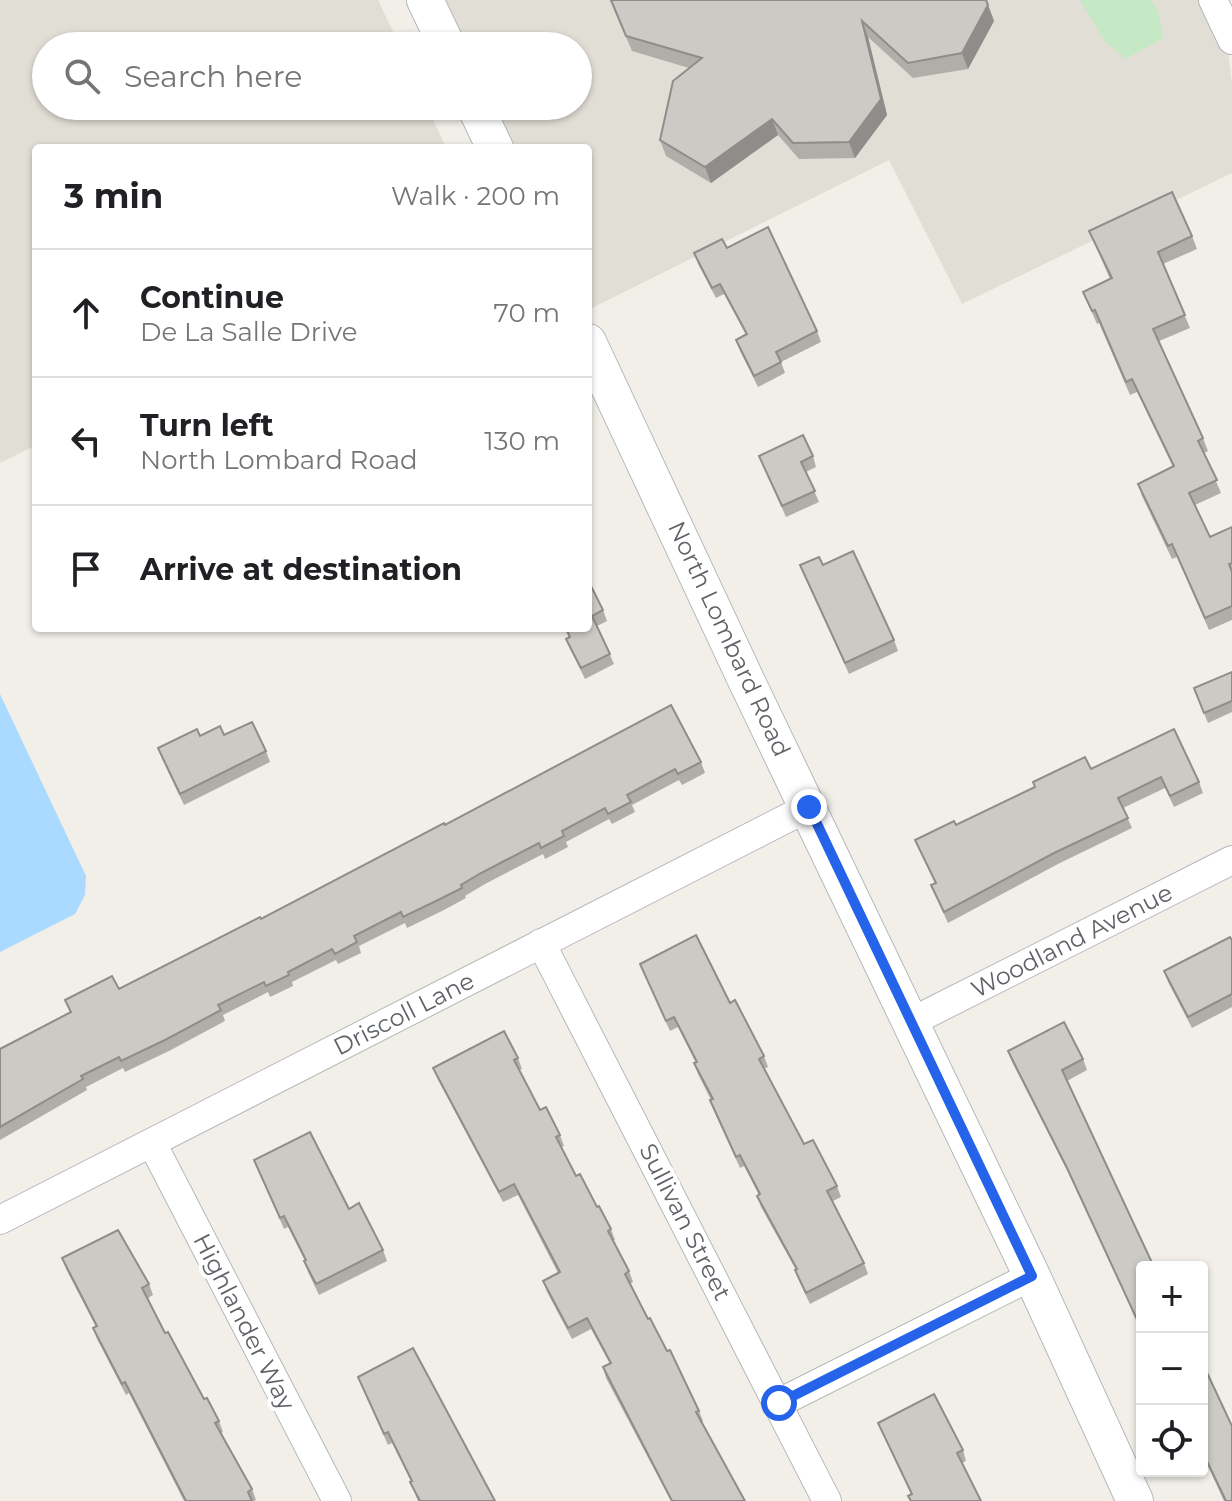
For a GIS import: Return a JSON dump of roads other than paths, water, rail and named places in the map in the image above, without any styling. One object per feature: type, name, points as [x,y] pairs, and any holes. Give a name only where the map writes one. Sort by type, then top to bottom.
[{"type":"street","points":[[425,0],[440,32]]},
{"type":"street","points":[[1213,0],[1232,40]]},
{"type":"street","points":[[482,120],[493,144]]},
{"type":"street","name":"North Lombard Road","points":[[592,350],[1032,1276],[1135,1501]]},
{"type":"street","name":"Driscoll Lane","points":[[0,1220],[809,807]]},
{"type":"street","name":"Woodland Avenue","points":[[911,1022],[1232,860]]},
{"type":"street","name":"Sullivan Street","points":[[541,943],[827,1501]]},
{"type":"street","name":"Highlander Way","points":[[152,1143],[337,1501]]},
{"type":"street","points":[[779,1403],[1032,1276]]},
{"type":"water","points":[[0,694],[86,876],[85,895],[75,914],[0,952]]}]
